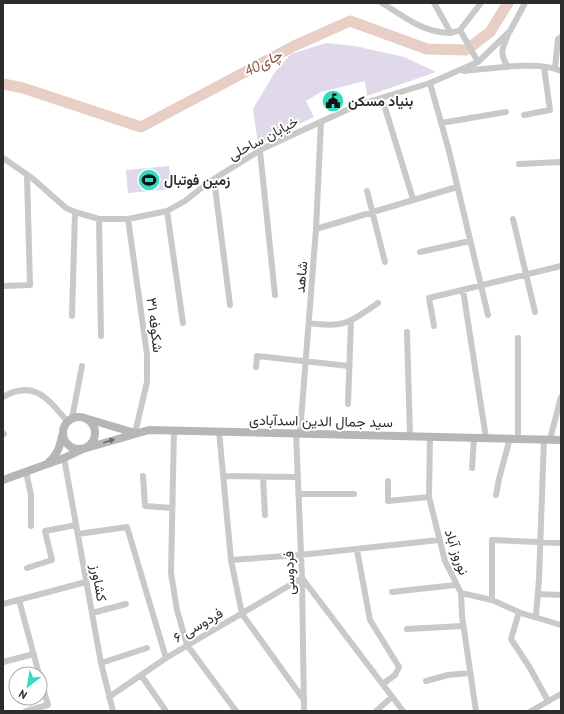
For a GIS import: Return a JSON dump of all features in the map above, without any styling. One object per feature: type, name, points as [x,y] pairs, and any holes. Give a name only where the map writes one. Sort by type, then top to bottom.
[{"type":"main road","points":[[3,480],[46,464],[54,458],[62,436],[64,425],[69,420],[77,417],[135,433]]},
{"type":"main road","points":[[62,436],[72,448],[83,449],[92,443],[95,433],[94,427],[87,419]]},
{"type":"main road","name":"سید جمال الدین اسدآبادی","points":[[46,464],[64,458],[83,449],[149,430],[561,440]]},
{"type":"street","points":[[382,3],[422,28],[436,33],[451,33],[460,30],[481,3]]},
{"type":"street","points":[[434,3],[451,33]]},
{"type":"street","name":"خیابان ساحلی","points":[[3,158],[66,208],[75,212],[99,219],[128,219],[167,211],[185,201],[214,179],[260,151],[355,106],[430,83],[478,62],[510,31],[525,3]]},
{"type":"street","points":[[460,30],[478,62]]},
{"type":"street","points":[[508,67],[502,57],[503,49],[510,31]]},
{"type":"street","points":[[555,68],[558,39],[561,37]]},
{"type":"street","points":[[458,72],[508,67],[544,67],[555,68],[561,71]]},
{"type":"street","points":[[524,115],[550,110],[544,67]]},
{"type":"street","points":[[430,83],[488,315]]},
{"type":"street","points":[[382,98],[414,199]]},
{"type":"street","points":[[441,123],[506,112]]},
{"type":"street","name":"شاهد","points":[[298,433],[309,324],[316,229],[321,122]]},
{"type":"street","points":[[260,151],[275,295]]},
{"type":"street","points":[[519,164],[561,162]]},
{"type":"street","points":[[3,286],[30,285],[26,175]]},
{"type":"street","points":[[214,179],[230,304]]},
{"type":"street","points":[[316,229],[372,211],[457,187]]},
{"type":"street","points":[[367,192],[385,262]]},
{"type":"street","points":[[167,211],[183,323]]},
{"type":"street","points":[[72,316],[75,212]]},
{"type":"street","points":[[513,218],[535,312]]},
{"type":"street","points":[[99,219],[101,336]]},
{"type":"street","name":"شکوفه ۳۱","points":[[128,219],[147,354],[148,382],[135,433]]},
{"type":"street","points":[[420,252],[470,241]]},
{"type":"street","points":[[434,326],[429,298],[561,266]]},
{"type":"street","points":[[463,290],[486,438]]},
{"type":"street","points":[[309,324],[330,326],[351,322],[378,303]]},
{"type":"street","points":[[348,404],[351,322]]},
{"type":"street","points":[[407,332],[410,436]]},
{"type":"street","points":[[496,495],[499,479],[514,438],[518,338]]},
{"type":"street","points":[[256,367],[257,356],[349,366]]},
{"type":"street","points":[[69,420],[82,366]]},
{"type":"street","points":[[3,397],[20,389],[30,389],[43,395],[69,420]]},
{"type":"street","points":[[536,616],[547,439],[561,397]]},
{"type":"street","points":[[174,430],[171,573],[177,610],[188,645],[236,711]]},
{"type":"street","points":[[220,432],[230,560],[242,614],[304,700]]},
{"type":"street","name":"فردوسی","points":[[298,433],[298,494],[302,578],[304,711]]},
{"type":"street","name":"نوروز آباد","points":[[430,436],[429,497],[439,540],[455,585],[461,593],[492,600],[519,612],[536,616],[561,625]]},
{"type":"street","points":[[472,468],[474,438]]},
{"type":"street","name":"کشاورز","points":[[64,458],[101,663],[113,711]]},
{"type":"street","points":[[26,472],[30,494],[31,526]]},
{"type":"street","points":[[143,476],[145,506],[172,508]]},
{"type":"street","points":[[223,476],[298,478]]},
{"type":"street","points":[[263,477],[265,515]]},
{"type":"street","points":[[388,481],[388,501],[429,497]]},
{"type":"street","points":[[298,494],[354,494]]},
{"type":"street","points":[[27,568],[52,560],[45,531],[76,525]]},
{"type":"street","points":[[78,534],[127,526],[166,658]]},
{"type":"street","points":[[230,560],[357,550],[439,540]]},
{"type":"street","points":[[492,600],[492,540],[561,543]]},
{"type":"street","points":[[357,550],[370,620],[399,667],[395,675],[383,684]]},
{"type":"street","points":[[302,578],[403,711]]},
{"type":"street","name":"فردوسی ۶","points":[[109,697],[166,658],[302,578]]},
{"type":"street","points":[[3,604],[86,582]]},
{"type":"street","points":[[392,592],[455,585]]},
{"type":"street","points":[[461,593],[463,626],[476,711]]},
{"type":"street","points":[[538,594],[561,595]]},
{"type":"street","points":[[19,600],[37,666]]},
{"type":"street","points":[[92,613],[126,604]]},
{"type":"street","points":[[519,612],[511,639],[530,668],[548,701]]},
{"type":"street","points":[[407,629],[463,626]]},
{"type":"street","points":[[101,663],[147,648]]},
{"type":"street","points":[[3,662],[34,654]]},
{"type":"street","points":[[426,681],[448,675],[470,673]]},
{"type":"street","points":[[141,675],[166,711]]},
{"type":"street","points":[[531,711],[561,694]]},
{"type":"street","points":[[376,711],[392,697]]},
{"type":"street","points":[[26,711],[42,706]]},
{"type":"shaded area","points":[[326,43],[355,46],[404,57],[436,72],[367,96],[365,81],[321,92],[306,101],[314,117],[258,143],[253,109],[275,72],[291,54]]},
{"type":"shaded area","name":"زمین فوتبال","points":[[169,166],[172,189],[128,193],[126,170]]},
{"type":"waterway","name":"40چای","points":[[3,84],[23,88],[141,127],[294,46],[350,21],[427,49],[466,50],[490,32],[508,3]]},
{"type":"place","name":"بنیاد مسکن","points":[[333,101]]},
{"type":"place","name":"زمین فوتبال","points":[[149,180]]}]
